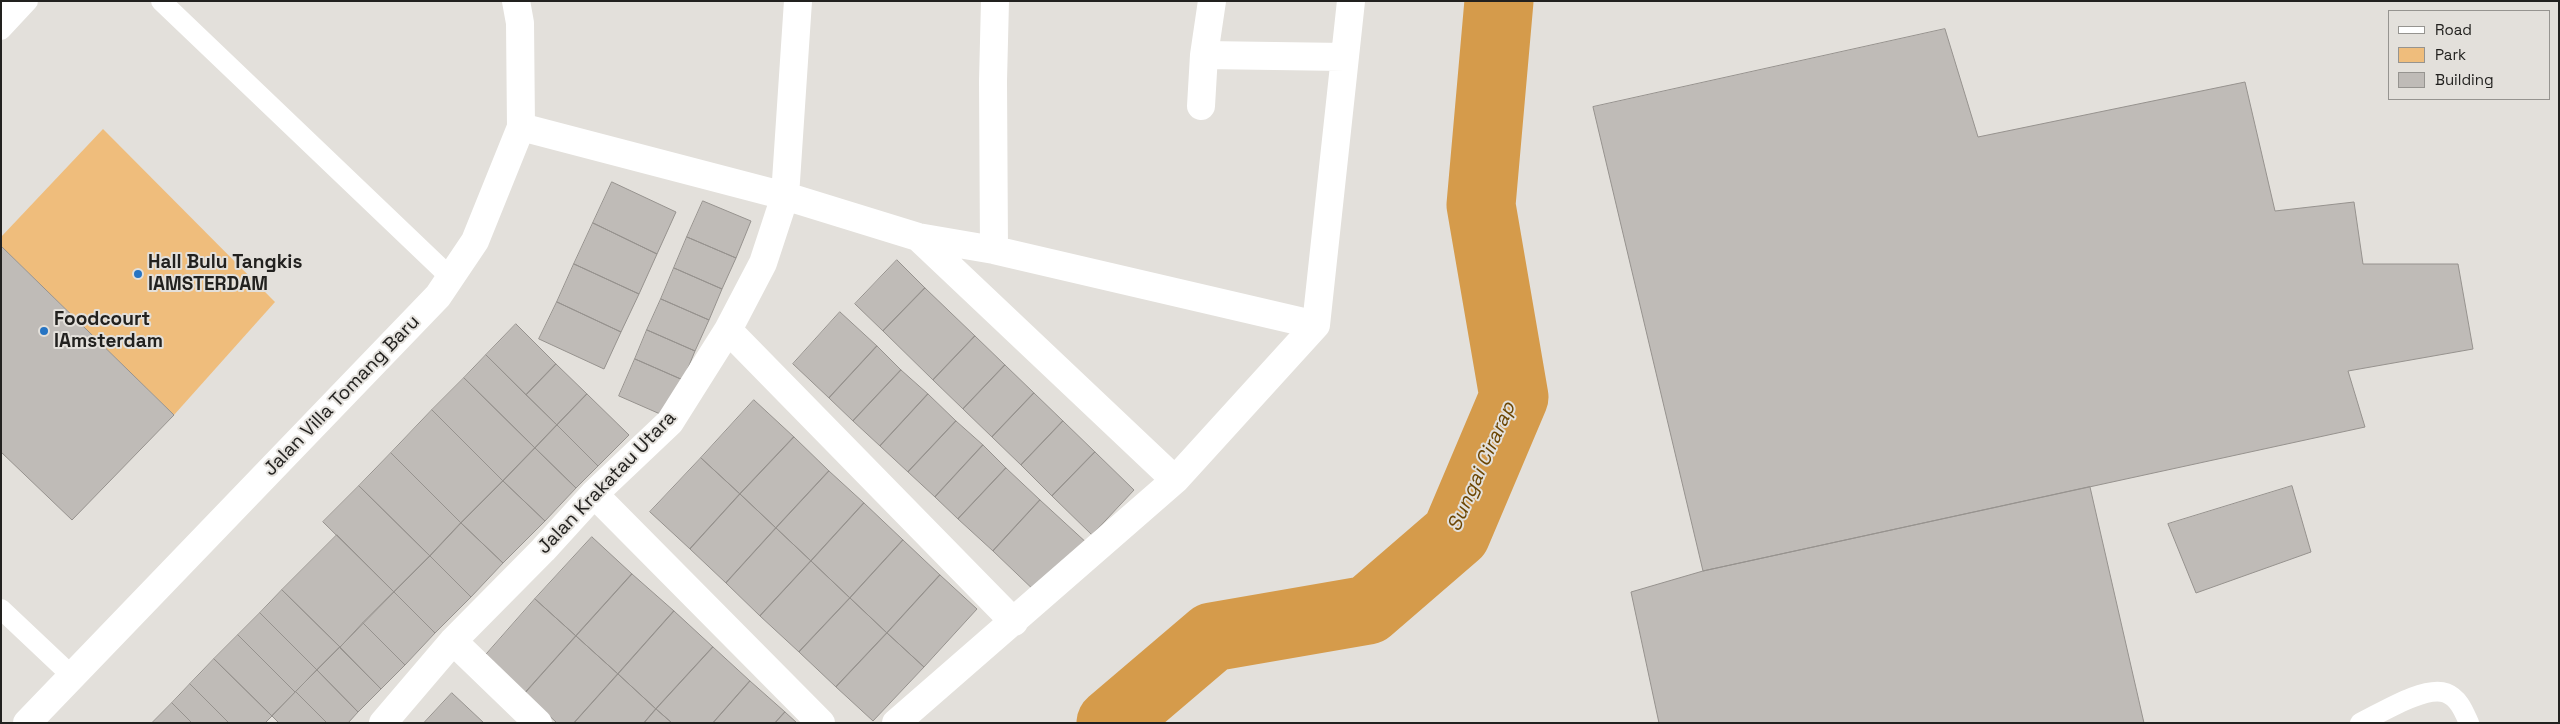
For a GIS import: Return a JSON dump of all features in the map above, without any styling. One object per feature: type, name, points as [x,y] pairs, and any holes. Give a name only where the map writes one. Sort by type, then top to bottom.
[{"type":"street","name":"Jalan Villa Tomang Baru","points":[[27,723],[438,296],[475,241],[521,127],[520,23],[516,1]]},
{"type":"street","name":"Jalan Krakatau Utara","points":[[383,723],[453,642],[543,550],[594,494],[670,422],[728,330],[763,263],[785,196],[798,1]]},
{"type":"street","points":[[994,250],[993,81],[995,1]]},
{"type":"street","points":[[1201,106],[1204,56],[1212,1]]},
{"type":"street","points":[[896,723],[1175,480],[1316,325],[1351,1]]},
{"type":"street","points":[[1204,56],[1345,57]]},
{"type":"street","points":[[521,127],[785,196],[918,237],[994,250],[1316,325]]},
{"type":"street","points":[[918,237],[1175,480]]},
{"type":"street","points":[[728,330],[1014,622]]},
{"type":"street","points":[[594,494],[821,723]]},
{"type":"street","points":[[453,642],[538,723]]},
{"type":"lane","points":[[1,9],[8,1]]},
{"type":"lane","points":[[1,30],[28,1]]},
{"type":"lane","points":[[161,1],[450,277]]},
{"type":"lane","points":[[1,609],[72,676]]},
{"type":"lane","points":[[2360,723],[2428,691],[2447,693],[2461,705],[2469,723]]},
{"type":"green space","name":"Hall Bulu Tangkis IAMSTERDAM","points":[[103,129],[275,302],[174,415],[1,246],[1,237]]},
{"type":"building","points":[[1945,29],[1978,137],[2245,82],[2275,211],[2354,202],[2363,264],[2458,264],[2473,349],[2348,371],[2365,427],[1703,571],[1593,107]]},
{"type":"building","points":[[612,182],[676,212],[657,254],[593,223]]},
{"type":"building","points":[[703,201],[751,221],[736,258],[687,237]]},
{"type":"building","points":[[593,223],[657,254],[639,294],[574,264]]},
{"type":"building","points":[[687,237],[736,258],[722,289],[674,268]]},
{"type":"building","name":"Foodcourt IAmsterdam","points":[[1,246],[174,415],[72,520],[1,452]]},
{"type":"building","points":[[897,260],[925,288],[883,331],[855,304]]},
{"type":"building","points":[[574,264],[639,294],[621,332],[557,302]]},
{"type":"building","points":[[674,268],[722,289],[709,320],[661,299]]},
{"type":"building","points":[[925,288],[975,336],[933,380],[883,331]]},
{"type":"building","points":[[661,299],[709,320],[695,351],[647,330]]},
{"type":"building","points":[[557,302],[621,332],[604,369],[539,339]]},
{"type":"building","points":[[840,312],[877,346],[829,398],[793,364]]},
{"type":"building","points":[[516,324],[556,364],[526,395],[486,355]]},
{"type":"building","points":[[647,330],[695,351],[683,380],[635,359]]},
{"type":"building","points":[[975,336],[1005,365],[963,409],[933,380]]},
{"type":"building","points":[[877,346],[901,370],[853,421],[829,398]]},
{"type":"building","points":[[486,355],[557,425],[535,448],[464,378]]},
{"type":"building","points":[[635,359],[683,380],[667,417],[619,396]]},
{"type":"building","points":[[556,364],[587,394],[557,425],[526,395]]},
{"type":"building","points":[[1005,365],[1034,393],[992,437],[963,409]]},
{"type":"building","points":[[901,370],[928,394],[880,446],[853,421]]},
{"type":"building","points":[[464,378],[535,448],[503,481],[432,410]]},
{"type":"building","points":[[1034,393],[1063,421],[1021,465],[992,437]]},
{"type":"building","points":[[587,394],[629,435],[598,466],[557,425]]},
{"type":"building","points":[[928,394],[956,421],[908,472],[880,446]]},
{"type":"building","points":[[754,400],[794,437],[740,494],[701,458]]},
{"type":"building","points":[[432,410],[503,481],[461,523],[391,453]]},
{"type":"building","points":[[956,421],[983,445],[935,497],[908,472]]},
{"type":"building","points":[[1063,421],[1095,452],[1052,496],[1021,465]]},
{"type":"building","points":[[557,425],[598,466],[576,488],[535,448]]},
{"type":"building","points":[[794,437],[829,471],[776,528],[740,494]]},
{"type":"building","points":[[983,445],[1006,468],[958,519],[935,497]]},
{"type":"building","points":[[535,448],[576,488],[545,521],[503,481]]},
{"type":"building","points":[[1095,452],[1134,490],[1092,535],[1052,496]]},
{"type":"building","points":[[391,453],[461,523],[430,556],[359,486]]},
{"type":"building","points":[[701,458],[740,494],[690,549],[650,512]]},
{"type":"building","points":[[1006,468],[1040,500],[993,551],[958,519]]},
{"type":"building","points":[[829,471],[864,503],[811,561],[776,528]]},
{"type":"building","points":[[503,481],[545,521],[503,563],[461,523]]},
{"type":"building","points":[[359,486],[430,556],[394,592],[323,522]]},
{"type":"building","points":[[2292,486],[2311,552],[2196,593],[2168,524]]},
{"type":"building","points":[[2090,487],[2144,723],[1659,723],[1631,592],[1703,571]]},
{"type":"building","points":[[740,494],[776,528],[726,583],[690,549]]},
{"type":"building","points":[[1040,500],[1089,545],[1040,596],[993,551]]},
{"type":"building","points":[[864,503],[903,540],[850,598],[811,561]]},
{"type":"building","points":[[461,523],[503,563],[471,597],[430,556]]},
{"type":"building","points":[[776,528],[811,561],[760,616],[726,583]]},
{"type":"building","points":[[337,535],[394,592],[340,647],[282,590]]},
{"type":"building","points":[[592,537],[632,574],[576,636],[535,599]]},
{"type":"building","points":[[903,540],[940,575],[887,633],[850,598]]},
{"type":"building","points":[[430,556],[471,597],[435,633],[394,592]]},
{"type":"building","points":[[811,561],[850,598],[799,652],[760,616]]},
{"type":"building","points":[[632,574],[674,611],[618,674],[576,636]]},
{"type":"building","points":[[940,575],[977,609],[924,667],[887,633]]},
{"type":"building","points":[[282,590],[340,647],[317,670],[260,613]]},
{"type":"building","points":[[394,592],[435,633],[405,665],[363,623]]},
{"type":"building","points":[[850,598],[887,633],[836,687],[799,652]]},
{"type":"building","points":[[535,599],[576,636],[525,693],[484,657]]},
{"type":"building","points":[[674,611],[713,647],[656,709],[618,674]]},
{"type":"building","points":[[260,613],[317,670],[295,692],[238,635]]},
{"type":"building","points":[[363,623],[405,665],[381,689],[340,648]]},
{"type":"building","points":[[887,633],[924,667],[873,721],[836,687]]},
{"type":"building","points":[[238,635],[295,692],[272,716],[214,659]]},
{"type":"building","points":[[576,636],[618,674],[574,723],[557,723],[525,693]]},
{"type":"building","points":[[340,647],[381,689],[358,712],[317,670]]},
{"type":"building","points":[[713,647],[750,681],[713,723],[672,723],[656,709]]},
{"type":"building","points":[[214,659],[272,716],[265,723],[229,723],[190,684]]},
{"type":"building","points":[[317,670],[358,712],[348,723],[327,723],[296,692]]},
{"type":"building","points":[[618,674],[656,709],[644,723],[574,723]]},
{"type":"building","points":[[750,681],[785,712],[775,723],[713,723]]},
{"type":"building","points":[[190,684],[229,723],[192,723],[172,703]]},
{"type":"building","points":[[296,692],[327,723],[279,723],[272,716]]},
{"type":"building","points":[[452,693],[484,723],[424,723]]},
{"type":"building","points":[[172,703],[192,723],[152,723]]},
{"type":"building","points":[[656,709],[672,723],[644,723]]},
{"type":"building","points":[[785,712],[797,723],[775,723]]},
{"type":"waterway","name":"Sungai Cirarap","points":[[1111,723],[1212,637],[1368,610],[1456,534],[1514,397],[1481,205],[1499,1]]},
{"type":"place","name":"Hall Bulu Tangkis IAMSTERDAM","points":[[138,274]]},
{"type":"place","name":"Foodcourt IAmsterdam","points":[[44,331]]}]
